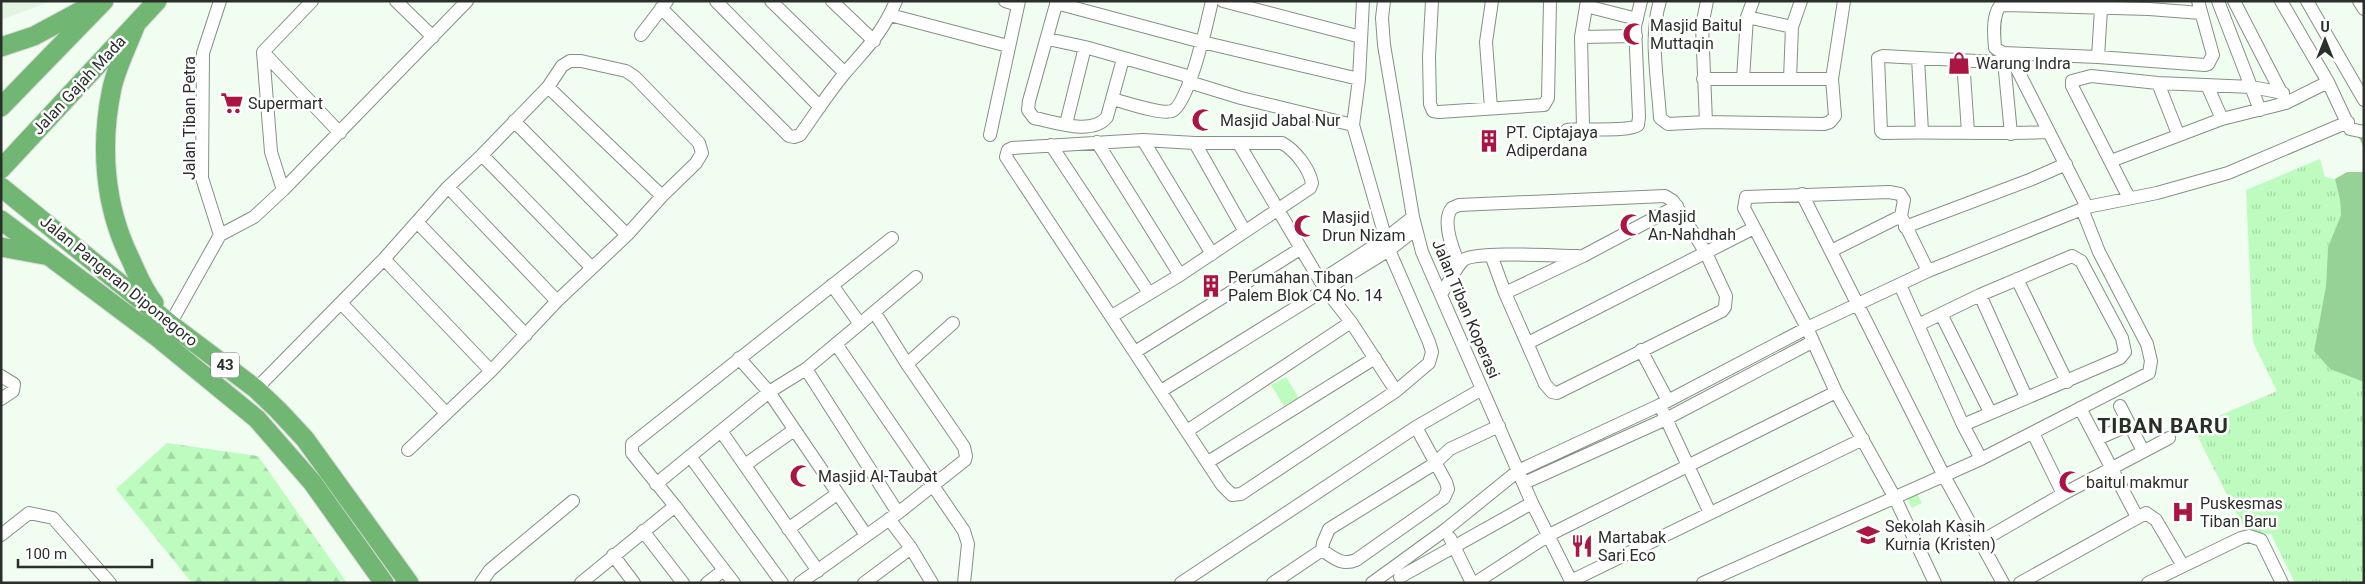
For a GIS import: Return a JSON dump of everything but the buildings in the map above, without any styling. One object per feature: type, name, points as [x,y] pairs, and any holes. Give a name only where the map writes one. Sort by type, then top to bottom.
[{"type":"highway","points":[[1,47],[34,36],[102,1]]},
{"type":"highway","points":[[1,107],[102,1]]},
{"type":"highway","name":"Jalan Gajah Mada","points":[[1,170],[157,1]]},
{"type":"highway","points":[[136,24],[112,88],[105,153],[107,182],[111,210],[119,237],[142,288],[170,324]]},
{"type":"highway","name":"Jalan Pangeran Diponegoro","points":[[1,187],[170,324],[256,389],[297,429],[409,583]]},
{"type":"highway","name":"Jalan Pangeran Diponegoro","points":[[1,220],[157,336],[244,406],[290,454],[342,522],[384,583]]},
{"type":"highway","points":[[1,247],[48,256]]},
{"type":"highway","points":[[342,522],[359,514]]},
{"type":"street","name":"Jalan Tiban Petra","points":[[220,1],[203,53],[202,178],[220,235]]},
{"type":"street","points":[[283,190],[271,152],[264,52],[312,1]]},
{"type":"street","points":[[396,1],[433,37]]},
{"type":"street","points":[[170,324],[220,235],[254,217],[283,190],[467,1]]},
{"type":"street","points":[[716,1],[820,107]]},
{"type":"street","points":[[771,1],[845,73]]},
{"type":"street","points":[[832,1],[874,42]]},
{"type":"street","points":[[641,35],[664,5],[789,136],[794,137],[800,135],[845,73],[874,42],[896,1]]},
{"type":"street","points":[[990,135],[1018,3],[1005,1]]},
{"type":"street","points":[[1112,99],[1172,112],[1181,104],[1202,42],[1212,1]]},
{"type":"street","points":[[1223,1],[1361,37]]},
{"type":"street","points":[[1112,316],[1180,275],[1244,230],[1310,188],[1312,183],[1309,174],[1294,150],[1282,143],[1239,144],[1143,140],[1097,142],[1012,148],[1008,150],[1006,157],[1187,432],[1228,492],[1232,495],[1241,494],[1396,390],[1429,364],[1432,352],[1387,244],[1353,125],[1359,80],[1363,1]]},
{"type":"street","name":"Jalan Tiban Koperasi","points":[[1384,1],[1382,18],[1384,45],[1414,224],[1424,260],[1500,426],[1532,503],[1571,582]]},
{"type":"street","points":[[1432,1],[1429,57],[1431,109],[1439,112],[1540,107],[1546,103],[1550,1]]},
{"type":"street","points":[[1491,108],[1486,42],[1492,1]]},
{"type":"street","points":[[1567,130],[1583,128],[1629,130],[1638,125],[1636,36],[1641,1]]},
{"type":"street","points":[[1660,1],[1656,19],[1660,118],[1668,124],[1706,122],[1824,124],[1830,122],[1835,116],[1836,110],[1832,79],[1844,1]]},
{"type":"street","points":[[1706,122],[1702,26],[1707,1]]},
{"type":"street","points":[[1743,79],[1747,17],[1752,1]]},
{"type":"street","points":[[1790,79],[1792,26],[1801,1]]},
{"type":"street","points":[[2218,1],[2260,110]]},
{"type":"street","points":[[2234,1],[2284,98]]},
{"type":"street","points":[[1400,576],[1445,530],[1518,470],[1664,403],[1857,304],[1928,271],[2085,208],[2228,173],[2355,129],[2281,1]]},
{"type":"street","points":[[2307,1],[2364,100]]},
{"type":"street","points":[[2359,1],[2364,9]]},
{"type":"street","points":[[1123,59],[1107,117],[1099,125],[1066,124],[1034,118],[1028,110],[1057,2],[1202,42],[1359,80]]},
{"type":"street","points":[[2014,3],[2100,9],[2148,5],[2200,7],[2213,54],[2208,64],[1999,51],[1996,48],[1994,35],[1998,8],[2014,3]]},
{"type":"street","points":[[1583,128],[1581,37],[1586,4],[1637,19]]},
{"type":"street","points":[[2098,57],[2100,9]]},
{"type":"street","points":[[890,15],[1008,46]]},
{"type":"street","points":[[1747,17],[1792,26]]},
{"type":"street","points":[[1581,37],[1636,36]]},
{"type":"street","points":[[1048,39],[1085,47],[1241,98],[1353,125]]},
{"type":"street","points":[[1066,124],[1085,47]]},
{"type":"street","points":[[264,52],[340,133]]},
{"type":"street","points":[[1703,583],[1982,459],[2144,377],[2150,368],[2147,344],[2099,252],[2085,208],[2066,164],[2014,63],[1883,56],[1878,58],[1881,131],[1883,133],[1968,132],[2011,134],[2048,132]]},
{"type":"street","points":[[1918,58],[1922,132]]},
{"type":"street","points":[[1963,60],[1968,132]]},
{"type":"street","points":[[256,389],[384,259],[448,187],[548,87],[562,66],[570,62],[581,61],[616,68],[635,77],[701,148],[700,159],[662,196],[627,235],[557,301],[491,371],[408,450]]},
{"type":"street","points":[[2004,62],[2011,134]]},
{"type":"street","points":[[2129,198],[2072,86],[2072,81],[2091,76],[2158,83],[2252,87],[2284,98]]},
{"type":"street","points":[[1703,79],[1832,79]]},
{"type":"street","points":[[2111,161],[2178,134],[2222,119],[2260,110],[2284,98],[2328,82]]},
{"type":"street","points":[[2158,83],[2178,134]]},
{"type":"street","points":[[2207,85],[2222,119]]},
{"type":"street","points":[[548,87],[662,196]]},
{"type":"street","points":[[514,121],[627,235]]},
{"type":"street","points":[[1143,140],[1212,254]]},
{"type":"street","points":[[1097,142],[1180,275]]},
{"type":"street","points":[[1195,143],[1244,230]]},
{"type":"street","points":[[1239,144],[1322,285],[1351,322],[1396,390]]},
{"type":"street","points":[[1051,145],[1149,293]]},
{"type":"street","points":[[482,155],[592,268]]},
{"type":"street","points":[[1831,251],[1903,222],[2032,179],[2066,164]]},
{"type":"street","points":[[448,187],[557,301]]},
{"type":"street","points":[[1928,271],[1903,222],[1904,200],[1900,194],[1888,192],[1746,197],[1744,208],[1807,328],[1836,392],[1894,498],[1935,583]]},
{"type":"street","points":[[1802,194],[1944,476],[2003,583]]},
{"type":"street","points":[[1459,264],[1450,241],[1448,216],[1452,208],[1458,205],[1664,196],[1670,198],[1677,206],[1706,253],[1726,296],[1725,307],[1722,311],[1557,393],[1552,392],[1544,384],[1491,255]]},
{"type":"street","points":[[1505,293],[1583,256],[1677,206]]},
{"type":"street","points":[[417,222],[526,335]]},
{"type":"street","points":[[1161,391],[1387,244],[1414,224]]},
{"type":"street","points":[[1528,343],[1754,228]]},
{"type":"street","points":[[734,583],[632,453],[632,444],[892,238]]},
{"type":"street","points":[[1135,352],[1300,249]]},
{"type":"street","points":[[1441,294],[1451,282],[1459,264],[1466,259],[1491,255],[1583,256]]},
{"type":"street","points":[[1918,325],[2017,279],[2065,259],[2077,257],[2122,338],[2125,352],[2120,358],[1963,425]]},
{"type":"street","points":[[384,259],[491,371]]},
{"type":"street","points":[[656,484],[769,392],[806,369],[916,277]]},
{"type":"street","points":[[2017,279],[2067,382]]},
{"type":"street","points":[[832,285],[860,324]]},
{"type":"street","points":[[1900,285],[1963,425],[1982,459]]},
{"type":"street","points":[[1980,295],[2026,397]]},
{"type":"street","points":[[341,303],[446,413]]},
{"type":"street","points":[[800,583],[816,576],[866,535],[894,516],[965,460],[966,452],[875,313]]},
{"type":"street","points":[[1941,314],[1990,412]]},
{"type":"street","points":[[1187,432],[1351,322]]},
{"type":"street","points":[[907,364],[953,323]]},
{"type":"street","points":[[1524,483],[1666,419],[1812,342]]},
{"type":"street","points":[[836,344],[967,538],[968,554],[964,583]]},
{"type":"street","points":[[1641,350],[1664,403],[1666,419],[1710,513]]},
{"type":"street","points":[[739,358],[769,392],[866,535]]},
{"type":"street","points":[[1208,462],[1375,358]]},
{"type":"street","points":[[806,369],[932,583]]},
{"type":"street","points":[[1,376],[14,384],[13,391],[1,399]]},
{"type":"street","points":[[1181,583],[1416,427],[1482,389]]},
{"type":"street","points":[[1445,530],[1479,582],[1549,535],[1836,392]]},
{"type":"street","points":[[2120,406],[2143,451]]},
{"type":"street","points":[[2080,408],[2137,517]]},
{"type":"street","points":[[2097,440],[2129,425]]},
{"type":"street","points":[[1273,583],[1322,550],[1329,529],[1434,464],[1450,449],[1500,426]]},
{"type":"street","points":[[1322,550],[1342,562],[1350,563],[1444,498],[1448,489],[1446,482],[1434,464],[1416,427]]},
{"type":"street","points":[[745,466],[794,430]]},
{"type":"street","points":[[721,432],[788,529],[816,576]]},
{"type":"street","points":[[2033,433],[2063,494]]},
{"type":"street","points":[[1980,542],[2063,494],[2169,438]]},
{"type":"street","points":[[1571,582],[1863,439]]},
{"type":"street","points":[[690,456],[782,583]]},
{"type":"street","points":[[788,529],[837,494]]},
{"type":"street","points":[[481,583],[490,570],[573,501]]},
{"type":"street","points":[[1372,583],[1400,576],[1532,503]]},
{"type":"street","points":[[581,583],[675,506]]},
{"type":"street","points":[[2020,583],[2146,512],[2156,520],[2183,566]]},
{"type":"street","points":[[1,535],[29,513],[53,518],[110,583]]},
{"type":"street","points":[[643,531],[683,583]]},
{"type":"street","points":[[2148,583],[2241,538],[2249,536],[2261,540],[2282,583]]},
{"type":"street","points":[[864,583],[911,548]]},
{"type":"street","points":[[614,555],[634,583]]},
{"type":"street","points":[[708,583],[724,570]]},
{"type":"shaded area","points":[[1,1],[52,1],[1,20]]},
{"type":"shaded area","points":[[2347,172],[2364,172],[2364,382],[2330,369],[2314,351],[2326,286],[2328,247],[2341,215],[2335,179]]},
{"type":"green space","points":[[2320,159],[2325,177],[2335,179],[2341,215],[2328,247],[2326,286],[2314,351],[2330,369],[2364,382],[2364,583],[2295,583],[2271,534],[2245,531],[2193,427],[2277,391],[2253,342],[2246,190]]},
{"type":"green space","points":[[1286,377],[1299,398],[1284,406],[1271,385]]},
{"type":"green space","points":[[167,443],[258,456],[347,583],[192,583],[116,489]]},
{"type":"green space","points":[[1917,494],[1922,503],[1912,508],[1907,499]]},
{"type":"waterway","points":[[2359,135],[2364,145]]},
{"type":"place","name":"Masjid Baitul Muttaqin","points":[[1634,34]]},
{"type":"place","name":"Warung Indra","points":[[1959,63]]},
{"type":"place","name":"Supermart","points":[[232,103]]},
{"type":"place","name":"Masjid Jabal Nur","points":[[1203,120]]},
{"type":"place","name":"PT. Ciptajaya Adiperdana","points":[[1489,141]]},
{"type":"place","name":"Masjid An-Nahdhah","points":[[1631,225]]},
{"type":"place","name":"Masjid Drun Nizam","points":[[1305,226]]},
{"type":"place","name":"Perumahan Tiban Palem Blok C4 No. 14","points":[[1211,286]]},
{"type":"place","name":"Masjid Al-Taubat","points":[[801,476]]},
{"type":"place","name":"baitul makmur","points":[[2070,482]]},
{"type":"place","name":"Puskesmas Tiban Baru","points":[[2183,512]]},
{"type":"place","name":"Sekolah Kasih Kurnia (Kristen)","points":[[1868,535]]},
{"type":"place","name":"Martabak Sari Eco","points":[[1582,546]]},
{"type":"district","name":"TIBAN BARU","points":[[2163,426]]}]
